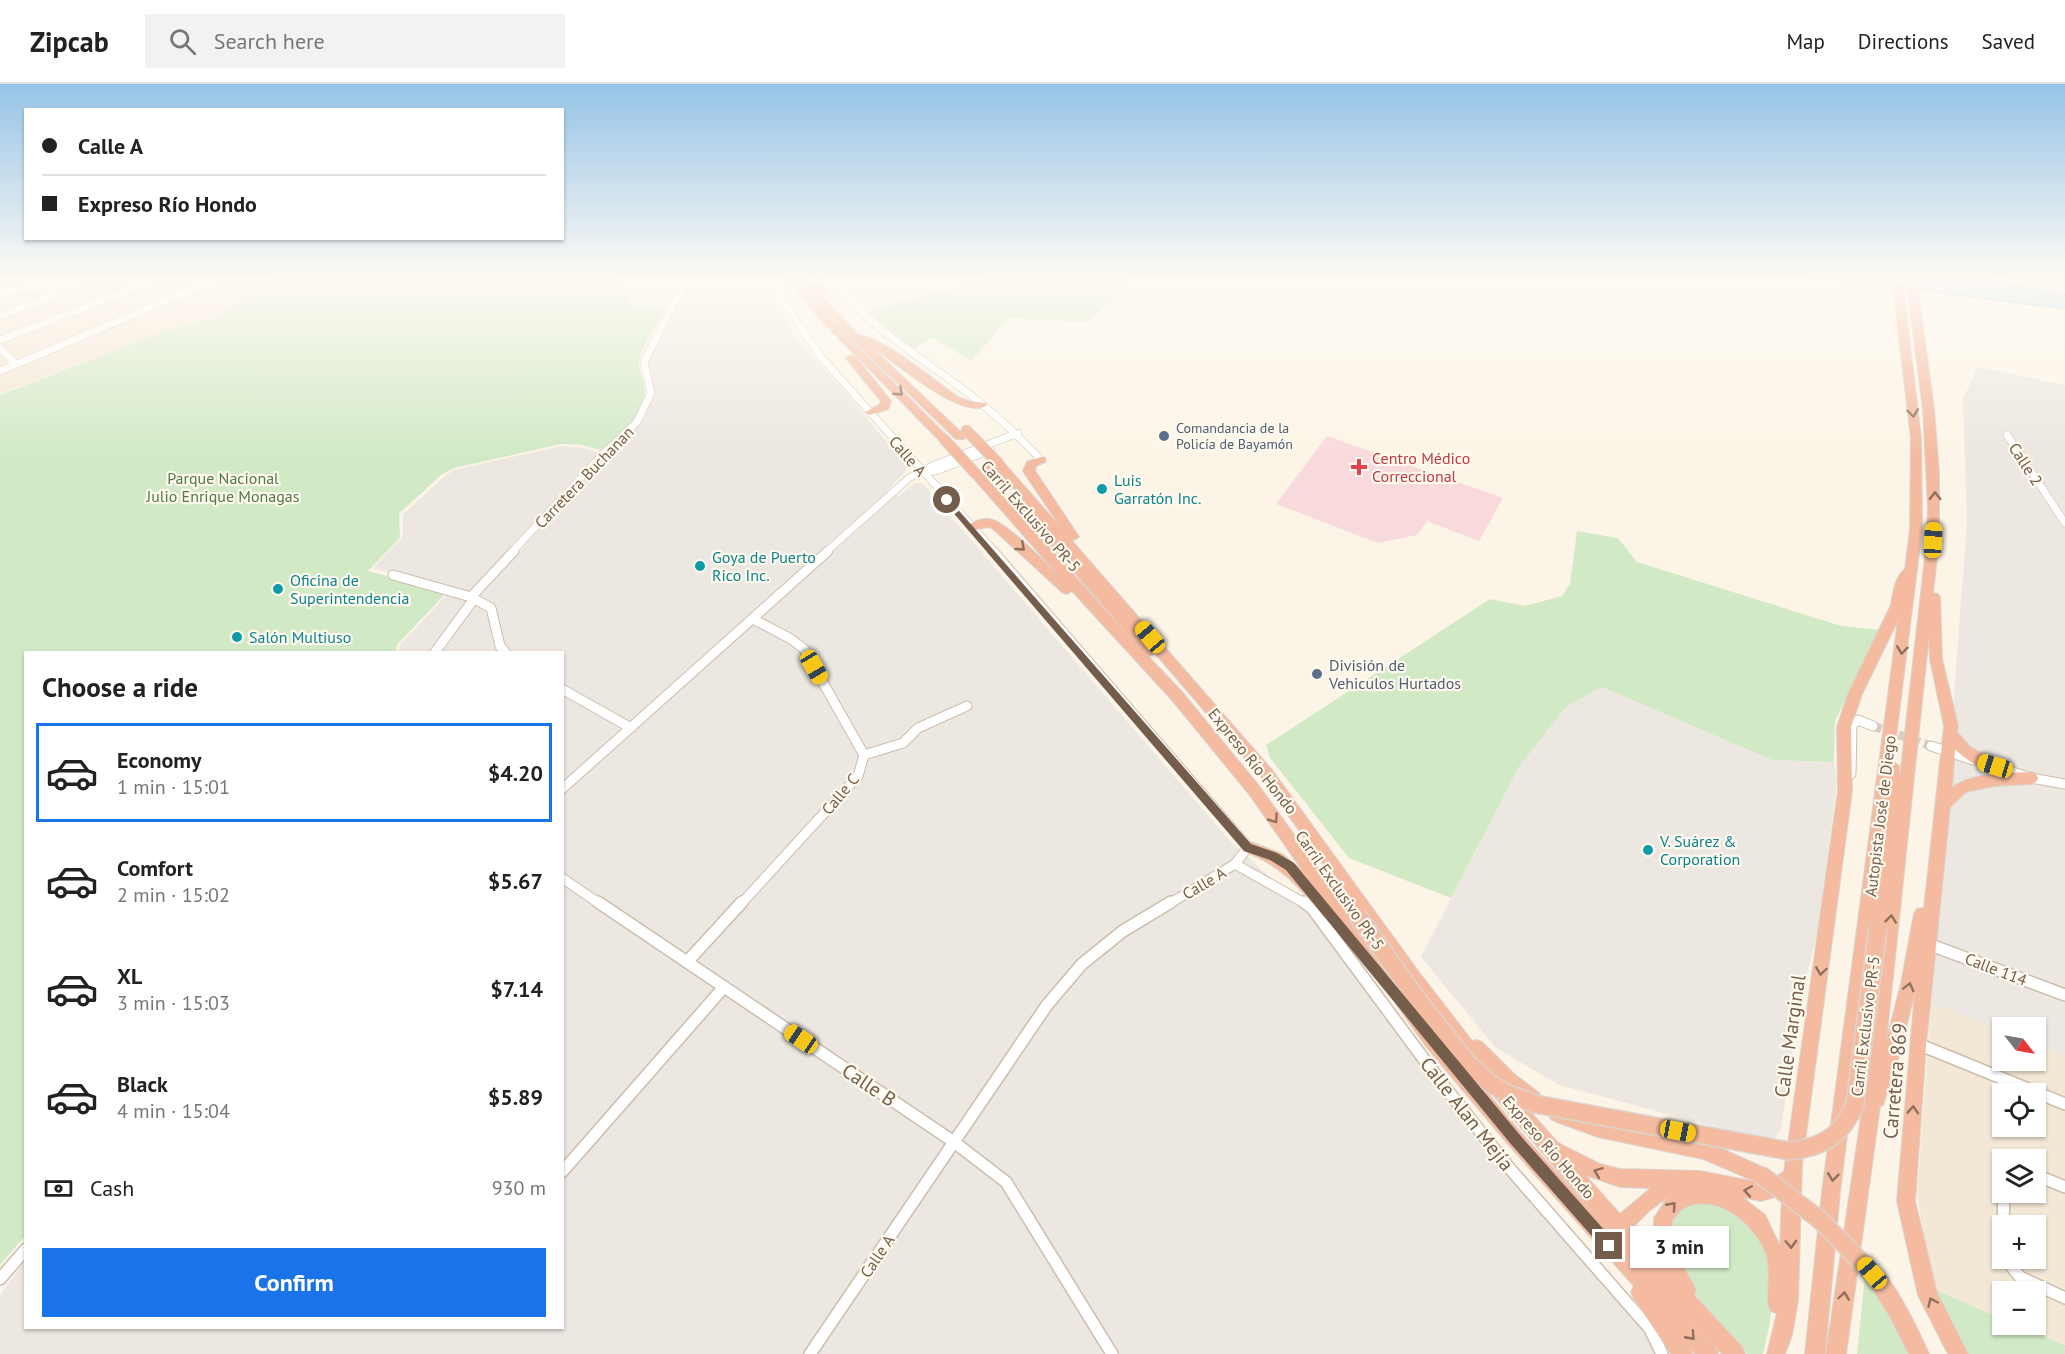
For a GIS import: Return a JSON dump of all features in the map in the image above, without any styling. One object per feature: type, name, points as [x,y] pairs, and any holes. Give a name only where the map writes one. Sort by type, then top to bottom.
[{"type":"highway","name":"Carril Exclusivo PR-5","points":[[855,337],[963,433],[994,466],[1257,775],[1454,1047],[1479,1075],[1508,1094],[1535,1104],[1789,1151],[1815,1148],[1827,1143],[1850,1118],[1855,1104],[1894,787]]},
{"type":"highway","points":[[861,337],[922,388],[963,433]]},
{"type":"highway","points":[[861,337],[886,351],[957,401],[982,405]]},
{"type":"highway","name":"Autopista José de Diego","points":[[1815,1354],[1833,1181],[1915,551],[1918,468],[1904,337]]},
{"type":"highway","name":"Autopista José de Diego","points":[[1836,1354],[1869,1124],[1909,745],[1932,556],[1935,473],[1919,337]]},
{"type":"highway","points":[[841,338],[847,353],[886,401],[884,407],[870,412]]},
{"type":"highway","name":"Expreso Río Hondo","points":[[841,338],[905,397],[1098,612],[1177,696],[1254,790],[1401,999],[1514,1138],[1708,1354]]},
{"type":"highway","points":[[1041,460],[1031,464],[1028,469],[1081,550],[1084,560]]},
{"type":"highway","name":"Expreso Río Hondo","points":[[994,466],[1084,560],[1268,774],[1451,1028],[1547,1146],[1735,1354]]},
{"type":"highway","points":[[973,527],[988,522],[996,525],[1078,600],[1098,612]]},
{"type":"highway","name":"Calle Marginal","points":[[1776,1354],[1783,1337],[1791,1277],[1790,1211],[1793,1164],[1830,913],[1829,901],[1845,791],[1844,732],[1892,632],[1899,591],[1915,551]]},
{"type":"highway","name":"Carretera 869","points":[[1932,556],[1936,659],[1949,717],[1950,732],[1918,1044],[1906,1201],[1928,1295],[1958,1354]]},
{"type":"highway","points":[[1950,732],[1965,751],[1995,766]]},
{"type":"highway","points":[[1890,740],[1894,787]]},
{"type":"highway","points":[[1894,787],[1909,745]]},
{"type":"highway","points":[[1943,804],[1962,787],[1994,780],[2031,777]]},
{"type":"highway","points":[[1248,848],[1273,856],[1290,867],[1401,999]]},
{"type":"highway","points":[[1869,1124],[1894,1052],[1912,975],[1928,877],[1938,848]]},
{"type":"highway","points":[[1451,1028],[1481,1052],[1514,1084],[1554,1112],[1598,1128],[1704,1150],[1761,1175],[1815,1214],[1845,1242],[1872,1273],[1896,1308],[1919,1354]]},
{"type":"highway","points":[[1547,1146],[1577,1163],[1606,1175],[1632,1180],[1700,1180],[1761,1192],[1776,1188],[1785,1179],[1793,1164]]},
{"type":"highway","points":[[1676,1181],[1654,1196],[1620,1229],[1614,1252],[1658,1314],[1682,1354]]},
{"type":"highway","points":[[1713,1330],[1706,1313],[1685,1289],[1671,1267],[1662,1239],[1662,1223],[1667,1209],[1677,1199],[1689,1194],[1713,1195],[1737,1205],[1757,1222],[1772,1244],[1779,1263],[1781,1280],[1774,1333],[1776,1354]]},
{"type":"street","points":[[0,371],[79,337]]},
{"type":"street","name":"Carretera Buchanan","points":[[436,651],[472,598],[602,455],[637,422],[651,393],[644,362],[657,337]]},
{"type":"street","name":"Calle A","points":[[806,337],[922,473],[973,527],[1248,848],[1235,864],[1123,931],[1082,964],[1047,1005],[810,1354]]},
{"type":"street","points":[[893,337],[1020,435],[1041,460]]},
{"type":"street","points":[[0,348],[15,364]]},
{"type":"street","points":[[564,787],[909,478],[936,471],[1020,435]]},
{"type":"street","name":"Calle 2","points":[[2007,435],[2065,523]]},
{"type":"street","points":[[393,575],[472,598],[491,608],[500,646],[504,651]]},
{"type":"street","name":"Calle C","points":[[687,962],[858,776],[864,755],[804,649],[791,639],[753,619]]},
{"type":"street","points":[[564,690],[632,728]]},
{"type":"street","points":[[864,755],[903,743],[918,728],[967,706]]},
{"type":"street","points":[[1852,718],[1873,726]]},
{"type":"street","points":[[1931,746],[2031,777],[2065,784]]},
{"type":"street","name":"Calle Alan Mejía","points":[[1235,864],[1312,908],[1440,1081],[1511,1170],[1650,1329],[1662,1354]]},
{"type":"street","name":"Calle B","points":[[564,879],[954,1142],[1006,1182],[1112,1354]]},
{"type":"street","name":"Calle 114","points":[[1928,944],[2065,995]]},
{"type":"street","points":[[564,1170],[724,987]]},
{"type":"street","points":[[1918,1044],[2065,1104]]},
{"type":"street","points":[[2046,1179],[2065,1187]]},
{"type":"street","points":[[0,1279],[24,1251]]},
{"type":"street","points":[[2014,1269],[2020,1277],[2065,1298]]},
{"type":"shaded area","points":[[0,337],[149,337],[0,394]]},
{"type":"shaded area","points":[[652,337],[795,337],[849,396],[907,467],[887,491],[899,496],[915,483],[922,483],[1230,841],[1312,915],[1663,1354],[0,1354],[0,1295],[24,1262],[24,1329],[564,1329],[564,651],[399,651],[400,645],[451,590],[373,568],[403,537],[403,514],[454,470],[562,446],[597,452],[617,440],[634,421],[643,406],[647,393],[641,362]]},
{"type":"shaded area","points":[[1978,367],[2065,385],[2065,1056],[2046,1049],[2046,1017],[1992,1017],[1992,1027],[1931,1003],[1967,522],[1963,399]]},
{"type":"shaded area","name":"Centro Médico Correccional","points":[[1327,436],[1503,498],[1479,541],[1427,521],[1417,535],[1378,543],[1276,504]]},
{"type":"shaded area","points":[[1602,687],[1772,760],[1834,762],[1837,782],[1817,936],[1799,1002],[1781,1129],[1772,1142],[1559,1085],[1495,1047],[1421,957],[1520,765],[1567,706]]},
{"type":"shaded area","points":[[1931,1003],[1992,1027],[1992,1071],[2046,1071],[2046,1049],[2065,1056],[2065,1345],[2040,1335],[2046,1335],[2046,1281],[1992,1281],[1992,1315],[1936,1290],[1927,1255],[1917,1194]]},
{"type":"green space","name":"Parque Nacional Julio Enrique Monagas","points":[[149,337],[649,337],[639,360],[644,384],[642,405],[632,423],[600,450],[582,445],[561,444],[454,468],[441,475],[399,514],[400,538],[368,571],[447,592],[397,645],[396,651],[24,651],[24,1237],[0,1265],[0,395]]},
{"type":"green space","points":[[899,337],[933,337],[914,348]]},
{"type":"green space","points":[[933,337],[991,337],[971,361]]},
{"type":"green space","points":[[1577,531],[1618,538],[1637,562],[1841,626],[1881,630],[1835,721],[1834,762],[1772,760],[1602,687],[1567,706],[1520,765],[1451,898],[1349,858],[1270,758],[1266,745],[1490,599],[1525,606],[1562,596],[1570,584]]},
{"type":"green space","points":[[1710,1201],[1743,1217],[1756,1230],[1765,1245],[1770,1262],[1772,1300],[1763,1354],[1747,1354],[1695,1294],[1674,1258],[1669,1241],[1670,1225],[1677,1208]]},
{"type":"green space","points":[[1865,1276],[1891,1311],[1912,1354],[1857,1354]]},
{"type":"green space","points":[[1936,1290],[1992,1315],[1992,1335],[2040,1335],[2065,1345],[2065,1354],[1968,1354]]},
{"type":"tunnel","points":[[1873,726],[1931,746]]},
{"type":"place","name":"Comandancia de la Policía de Bayamón","points":[[1164,436]]},
{"type":"place","name":"Centro Médico Correccional","points":[[1359,467]]},
{"type":"place","name":"Luis Garratón Inc.","points":[[1102,489]]},
{"type":"place","name":"Goya de Puerto Rico Inc.","points":[[700,566]]},
{"type":"place","name":"Oficina de Superintendencia","points":[[278,589]]},
{"type":"place","name":"Salón Multiuso","points":[[237,637]]},
{"type":"place","name":"División de Vehiculos Hurtados","points":[[1317,674]]},
{"type":"place","name":"V. Suárez & Corporation","points":[[1648,850]]},
{"type":"route","points":[[947,500],[973,527],[1248,848],[1273,856],[1290,867],[1514,1138],[1609,1246]]}]
